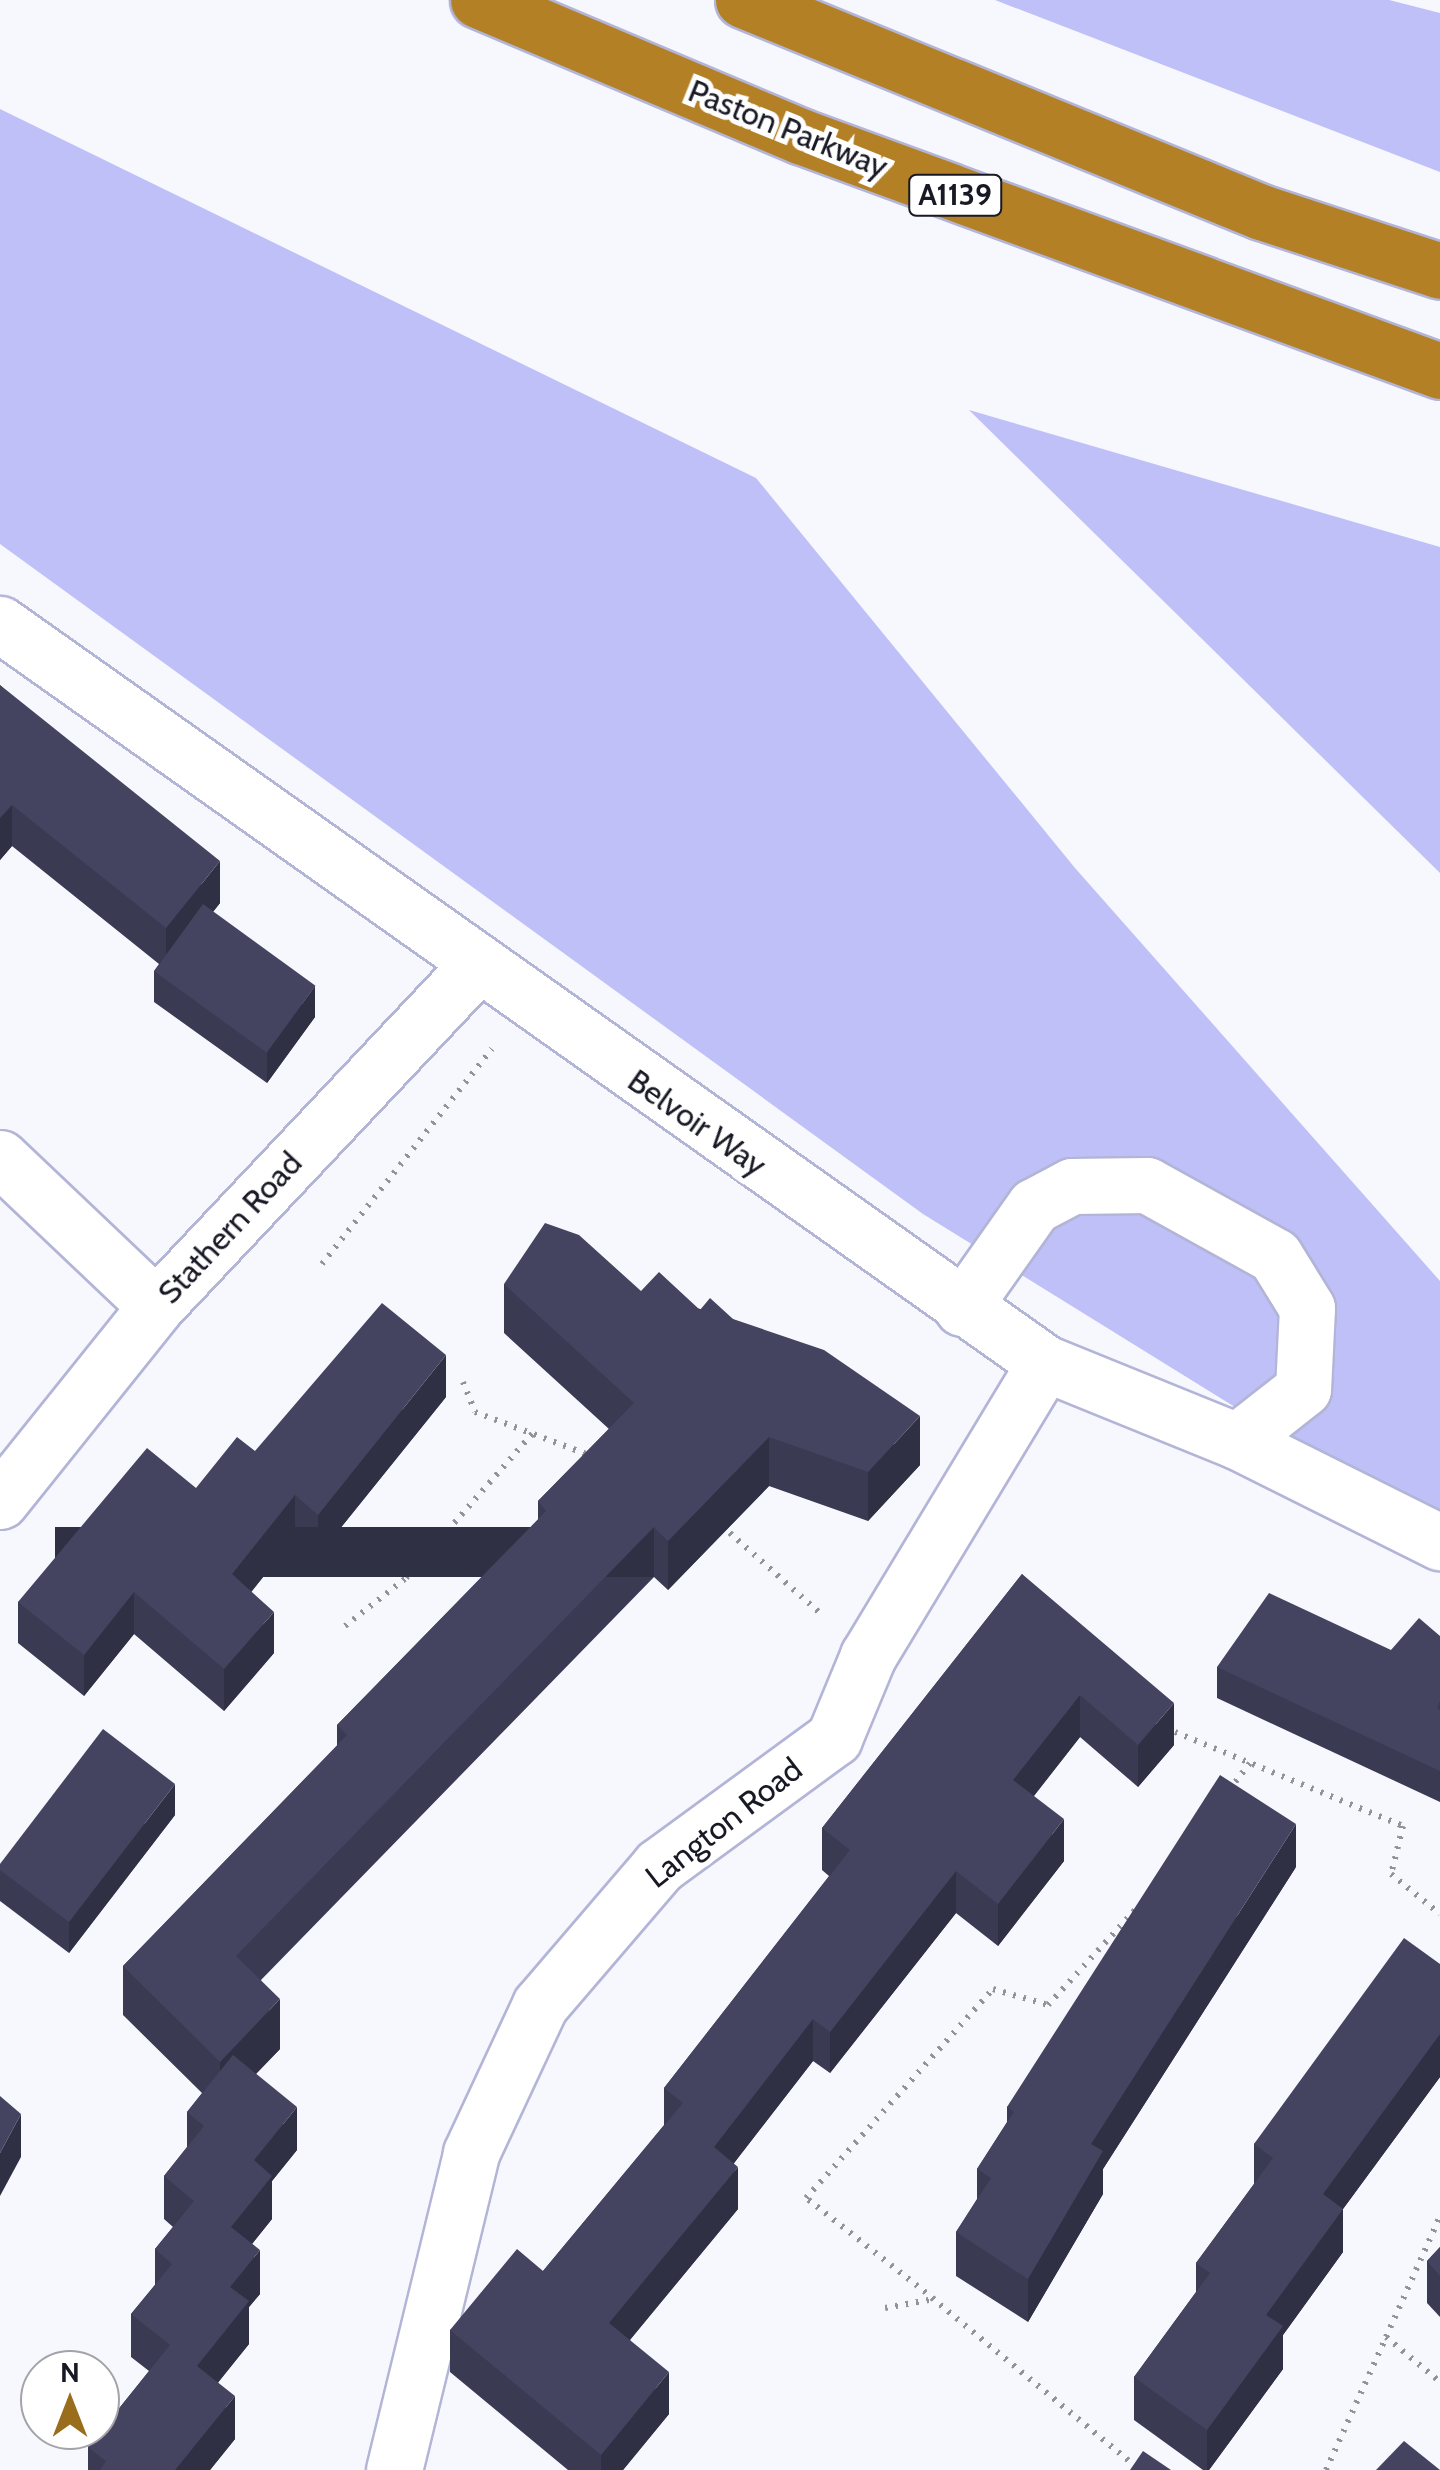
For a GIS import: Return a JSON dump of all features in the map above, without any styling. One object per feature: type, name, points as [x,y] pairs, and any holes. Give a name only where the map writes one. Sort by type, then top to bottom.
[{"type":"highway","name":"Paston Parkway","points":[[478,0],[800,136],[1440,371]]},
{"type":"highway","points":[[744,0],[1261,212],[1440,271]]},
{"type":"street","name":"Belvoir Way","points":[[0,624],[475,968],[1045,1363],[1238,1441],[1440,1542]]},
{"type":"street","name":"Stathern Road","points":[[0,1501],[156,1306],[475,968]]},
{"type":"street","points":[[0,1158],[156,1306]]},
{"type":"street","points":[[962,1308],[1034,1206],[1072,1186],[1147,1185],[1275,1256],[1307,1308],[1304,1389],[1238,1441]]},
{"type":"street","name":"Langton Road","points":[[394,2470],[471,2152],[540,2004],[658,1866],[834,1738],[868,1656],[1045,1363]]},
{"type":"path","points":[[322,1264],[526,1004]]},
{"type":"path","points":[[463,1382],[475,1412],[607,1462]]},
{"type":"path","points":[[345,1626],[406,1578],[533,1433]]},
{"type":"path","points":[[710,1515],[868,1656]]},
{"type":"path","points":[[1175,1732],[1403,1826],[1392,1874],[1440,1914]]},
{"type":"path","points":[[1217,1806],[1250,1763]]},
{"type":"path","points":[[1138,1906],[1048,2004],[993,1989],[806,2198],[1140,2470]]},
{"type":"path","points":[[1326,2470],[1440,2216]]},
{"type":"path","points":[[885,2308],[932,2297]]},
{"type":"path","points":[[1386,2336],[1440,2382]]},
{"type":"shaded area","points":[[995,0],[1389,0],[1440,13],[1440,172]]},
{"type":"shaded area","points":[[0,109],[756,478],[1075,868],[1440,1281],[1440,1510],[1306,1451],[923,1214],[0,544]]},
{"type":"shaded area","points":[[969,410],[1440,547],[1440,873]]},
{"type":"building","points":[[0,685],[220,861],[166,928],[12,805],[0,818]]},
{"type":"building","points":[[203,904],[315,986],[267,1053],[154,971]]},
{"type":"building","points":[[545,1223],[579,1235],[641,1291],[659,1272],[700,1310],[710,1298],[733,1319],[824,1350],[920,1416],[868,1472],[769,1437],[668,1541],[654,1527],[236,1956],[280,1999],[220,2062],[123,1966],[347,1735],[337,1725],[546,1511],[538,1501],[634,1403],[504,1284]]},
{"type":"building","points":[[382,1303],[446,1355],[318,1515],[295,1495],[232,1574],[274,1612],[224,1669],[134,1592],[84,1655],[18,1602],[147,1448],[196,1488],[237,1437],[255,1451]]},
{"type":"building","points":[[1022,1574],[1174,1703],[1138,1745],[1080,1695],[1013,1780],[1064,1819],[998,1904],[956,1871],[830,2032],[813,2019],[714,2147],[738,2167],[609,2323],[669,2372],[601,2455],[450,2330],[517,2249],[543,2271],[683,2103],[664,2088],[850,1850],[822,1828]]},
{"type":"building","points":[[1269,1593],[1391,1650],[1419,1618],[1440,1636],[1440,1771],[1217,1667]]},
{"type":"building","points":[[103,1729],[175,1784],[69,1922],[0,1870],[0,1864]]},
{"type":"building","points":[[1220,1775],[1296,1824],[1091,2144],[1103,2151],[1028,2279],[956,2232],[991,2178],[977,2169],[1014,2112],[1007,2107]]},
{"type":"building","points":[[1404,1938],[1440,1964],[1440,2034],[1323,2194],[1343,2209],[1266,2315],[1283,2326],[1207,2430],[1134,2377],[1210,2273],[1196,2263],[1273,2158],[1254,2144]]},
{"type":"building","points":[[233,2055],[297,2107],[254,2160],[272,2176],[231,2227],[260,2250],[230,2287],[249,2301],[197,2366],[235,2396],[175,2470],[100,2470],[106,2461],[92,2450],[120,2450],[120,2407],[170,2345],[131,2314],[172,2264],[155,2249],[194,2201],[164,2176],[204,2126],[187,2112]]},
{"type":"building","points":[[0,2096],[21,2114],[0,2153]]},
{"type":"building","points":[[1440,2247],[1440,2276],[1427,2261]]},
{"type":"building","points":[[1404,2441],[1440,2470],[1376,2470]]},
{"type":"building","points":[[1143,2451],[1171,2470],[1130,2470]]}]
